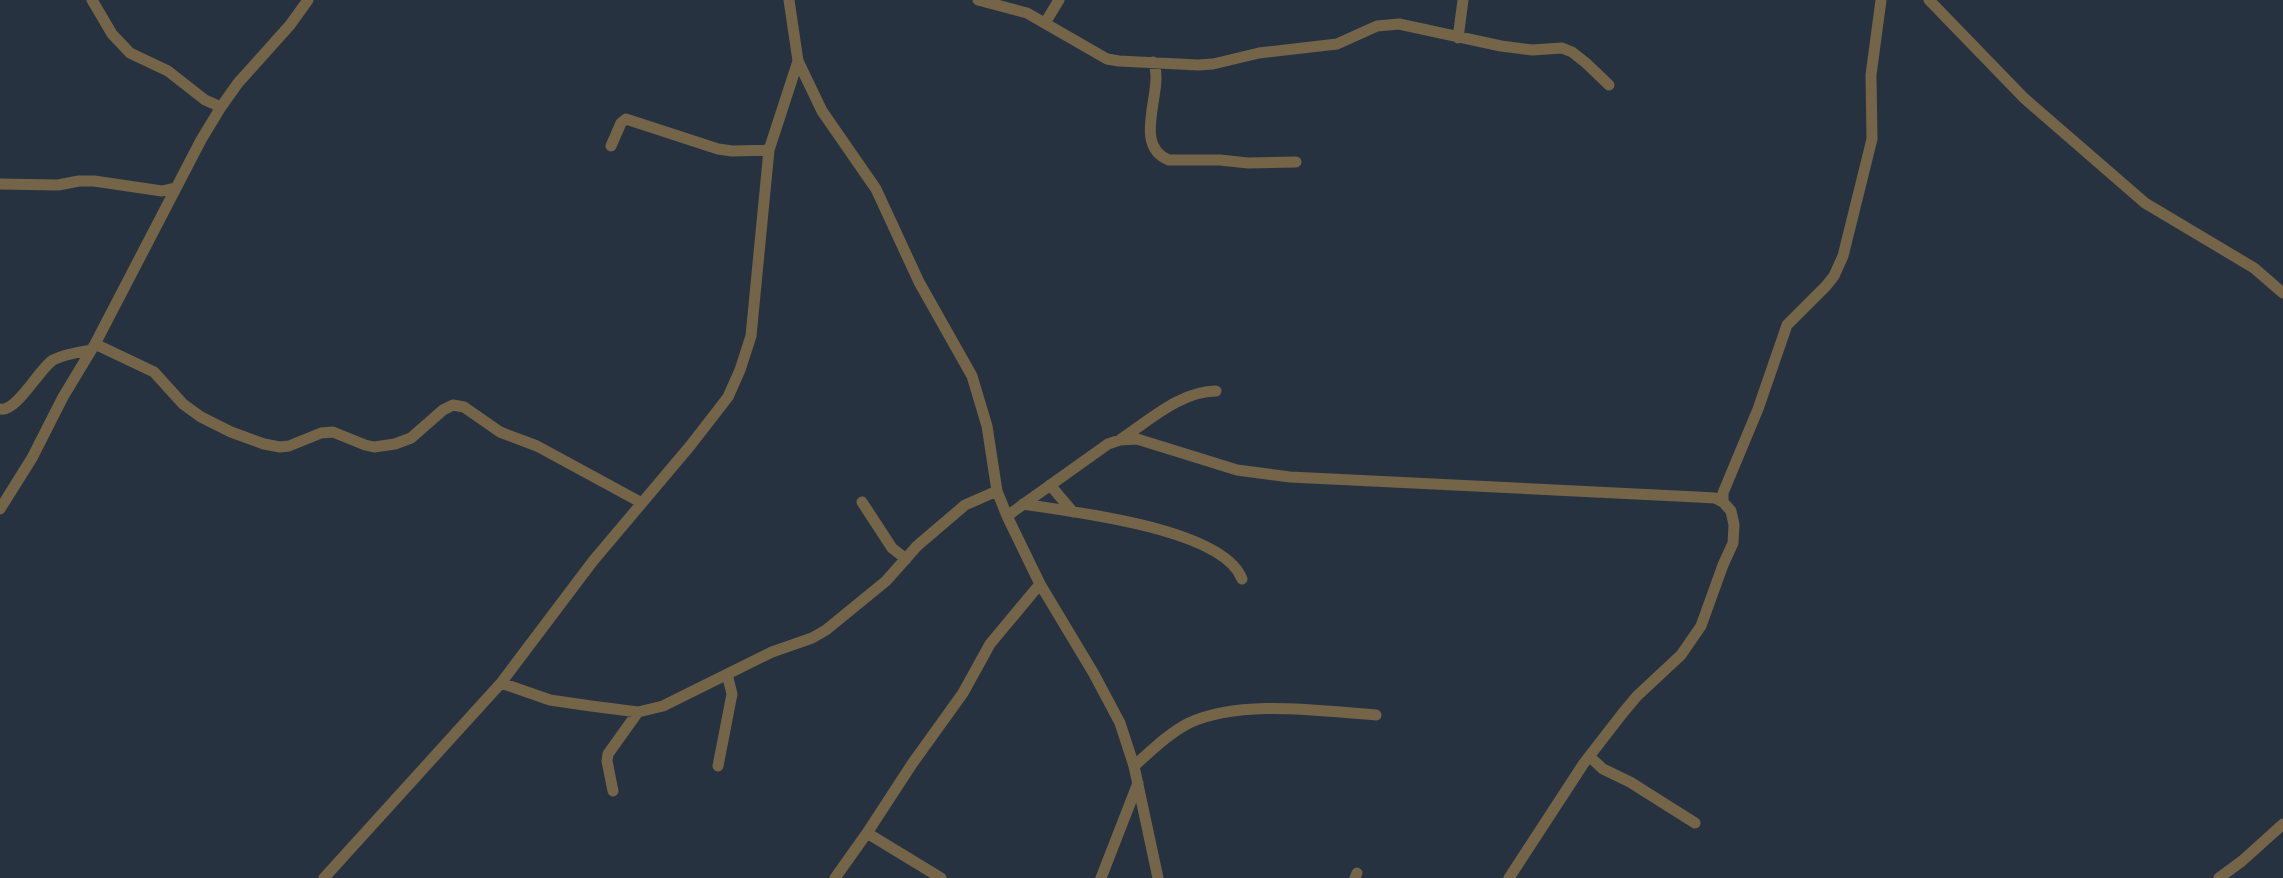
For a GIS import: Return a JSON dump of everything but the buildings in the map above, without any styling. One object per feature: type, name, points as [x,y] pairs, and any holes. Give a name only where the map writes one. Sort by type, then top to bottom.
[{"type":"street","points":[[92,0],[112,34],[130,53],[168,71],[205,100],[221,107]]},
{"type":"street","points":[[0,509],[32,458],[63,398],[93,347],[166,196],[175,188],[221,107],[238,83],[290,25],[308,0]]},
{"type":"street","points":[[789,0],[798,61],[822,111],[876,190],[919,282],[972,376],[987,426],[997,491],[1007,516],[1040,584],[1094,674],[1116,715],[1134,766],[1158,878]]},
{"type":"street","points":[[978,0],[1027,13],[1108,59],[1206,65],[1259,53],[1338,44],[1367,29],[1386,24],[1399,24],[1458,38],[1532,50],[1562,48],[1572,52],[1586,63],[1609,85]]},
{"type":"street","points":[[1045,23],[1059,0]]},
{"type":"street","points":[[1458,38],[1463,0]]},
{"type":"street","points":[[1723,502],[1723,492],[1758,409],[1787,325],[1826,286],[1843,256],[1872,140],[1871,75],[1881,0]]},
{"type":"street","points":[[1929,0],[2024,98],[2145,203],[2254,268],[2283,293]]},
{"type":"street","points":[[324,878],[500,683],[594,560],[728,397],[740,370],[752,328],[769,150],[798,61]]},
{"type":"street","points":[[1153,62],[1157,71],[1150,120],[1153,146],[1161,157],[1169,160],[1220,160],[1248,164],[1296,162]]},
{"type":"street","points":[[610,146],[620,123],[626,119],[718,149],[732,151],[769,150]]},
{"type":"street","points":[[0,184],[58,185],[79,181],[94,181],[166,196]]},
{"type":"street","points":[[0,409],[4,410],[19,400],[53,360],[93,347],[154,372],[183,404],[201,417],[231,432],[264,444],[280,447],[290,446],[321,433],[333,432],[366,446],[374,447],[395,444],[410,438],[443,410],[453,405],[464,407],[500,432],[537,446],[642,503]]},
{"type":"street","points":[[1007,516],[1086,458],[1120,440],[1189,395],[1205,391],[1216,391]]},
{"type":"street","points":[[1120,440],[1137,439],[1150,441],[1238,470],[1290,477],[1714,498],[1723,502],[1731,511],[1734,525],[1733,543],[1723,564],[1701,626],[1681,655],[1637,696],[1590,756],[1509,878]]},
{"type":"street","points":[[1050,484],[1073,512]]},
{"type":"street","points":[[500,683],[550,700],[638,712],[663,706],[772,652],[812,638],[826,630],[886,580],[917,546],[965,505],[997,491]]},
{"type":"street","points":[[862,502],[892,548],[906,559]]},
{"type":"street","points":[[1023,504],[1148,525],[1176,535],[1231,562],[1239,570],[1242,579]]},
{"type":"street","points":[[835,878],[912,764],[963,693],[990,644],[1040,584]]},
{"type":"street","points":[[718,766],[732,694],[727,674]]},
{"type":"street","points":[[1134,766],[1160,743],[1188,724],[1208,716],[1281,708],[1376,715]]},
{"type":"street","points":[[613,791],[606,761],[608,754],[638,712]]},
{"type":"street","points":[[1590,756],[1603,769],[1630,782],[1695,823]]},
{"type":"street","points":[[1100,878],[1138,783]]},
{"type":"street","points":[[2227,876],[2283,824]]},
{"type":"street","points":[[867,833],[941,878]]}]
